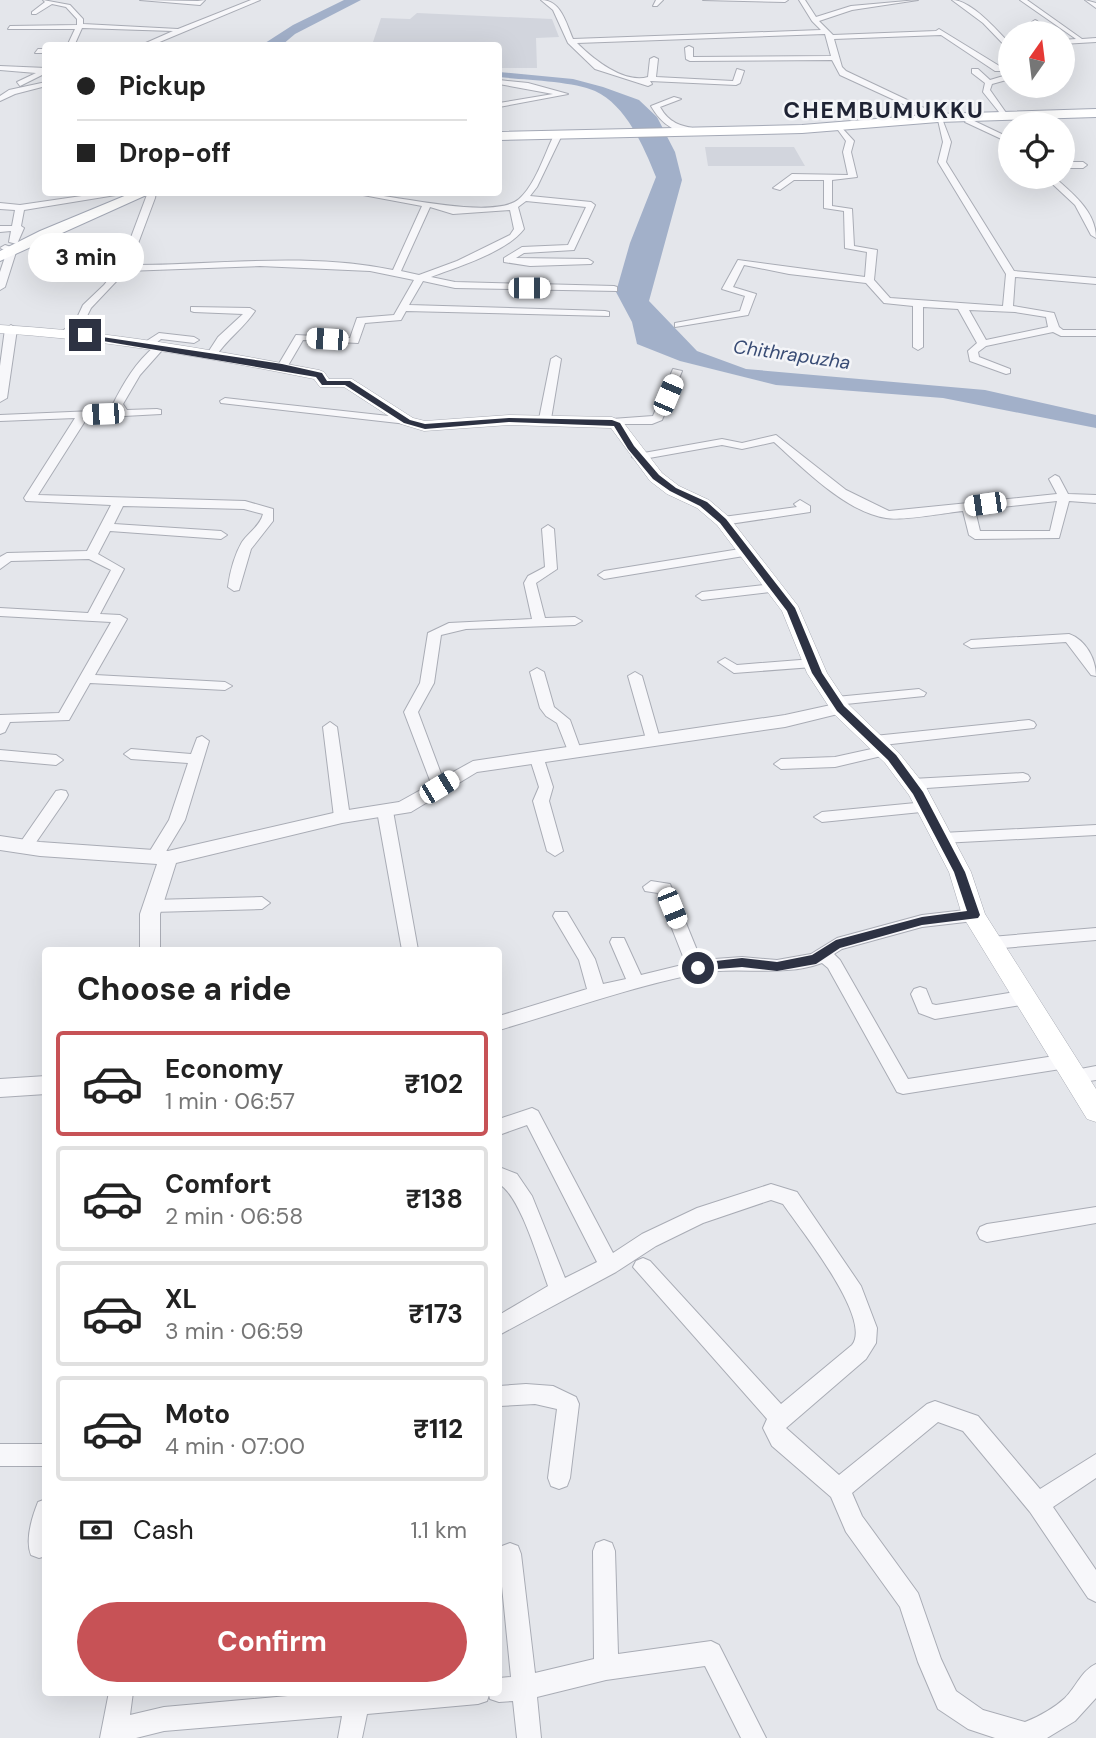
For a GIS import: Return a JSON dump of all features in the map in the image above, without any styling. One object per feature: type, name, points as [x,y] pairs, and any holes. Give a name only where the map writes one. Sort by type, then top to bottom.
[{"type":"main road","points":[[1075,115],[1096,115]]},
{"type":"main road","points":[[678,134],[696,131],[802,129],[998,116]]},
{"type":"main road","points":[[502,137],[842,130],[940,120],[998,118]]},
{"type":"main road","points":[[502,137],[631,135]]},
{"type":"main road","points":[[76,218],[123,196]]},
{"type":"main road","points":[[8,246],[138,196]]},
{"type":"main road","points":[[5,329],[65,333],[212,354],[319,375],[325,384],[347,382],[407,421],[425,426],[545,419],[612,422],[617,425],[638,457],[665,484],[704,504],[723,521],[791,610],[813,663],[838,705],[912,784],[960,872],[974,915],[1027,997],[1079,1070],[1096,1111]]},
{"type":"street","points":[[68,6],[79,0]]},
{"type":"street","points":[[143,0],[200,3],[202,0]]},
{"type":"street","points":[[152,42],[257,0]]},
{"type":"street","points":[[544,0],[556,9],[570,41],[598,67],[647,82],[736,83],[740,71]]},
{"type":"street","points":[[706,0],[785,0]]},
{"type":"street","points":[[802,0],[814,20],[829,34],[843,73],[940,120],[947,142],[942,162],[963,189],[991,240],[993,250],[1011,274],[1007,306],[1011,310]]},
{"type":"street","points":[[814,20],[885,1],[915,0]]},
{"type":"street","points":[[955,0],[998,34]]},
{"type":"street","points":[[1023,0],[1079,38]]},
{"type":"street","points":[[34,13],[48,1],[68,6],[75,11],[80,19],[80,26],[72,42]]},
{"type":"street","points":[[851,8],[873,15]]},
{"type":"street","points":[[10,28],[80,26],[182,30]]},
{"type":"street","points":[[570,41],[940,32],[998,69]]},
{"type":"street","points":[[1075,41],[1096,40]]},
{"type":"street","points":[[689,48],[690,59],[757,61],[836,58]]},
{"type":"street","points":[[647,82],[654,59]]},
{"type":"street","points":[[0,68],[42,71]]},
{"type":"street","points":[[975,71],[989,83]]},
{"type":"street","points":[[8,96],[42,73]]},
{"type":"street","points":[[998,80],[989,83],[986,90],[1004,112]]},
{"type":"street","points":[[502,82],[554,89],[564,94],[502,104]]},
{"type":"street","points":[[8,96],[42,85]]},
{"type":"street","points":[[0,88],[8,96]]},
{"type":"street","points":[[677,99],[655,106],[662,120],[670,127],[696,131]]},
{"type":"street","points":[[968,120],[998,135]]},
{"type":"street","points":[[777,188],[792,177],[853,177],[847,152],[850,141],[842,130]]},
{"type":"street","points":[[377,196],[453,211],[513,205],[524,198],[533,187],[557,136]]},
{"type":"street","points":[[1075,165],[1083,165]]},
{"type":"street","points":[[828,177],[828,208],[848,209],[850,248],[872,250],[870,280],[887,301],[961,305],[1050,315],[1054,329]]},
{"type":"street","points":[[1062,189],[1079,204],[1096,236]]},
{"type":"street","points":[[0,206],[20,208],[103,196]]},
{"type":"street","points":[[65,333],[71,330],[86,312],[86,307],[111,285],[124,268],[134,246],[136,231],[150,209],[149,196]]},
{"type":"street","points":[[524,198],[592,200],[572,248],[522,250],[507,260],[588,262]]},
{"type":"street","points":[[396,273],[428,204]]},
{"type":"street","points":[[282,367],[300,337],[354,341],[361,320],[397,318],[420,278],[460,263],[513,237],[519,229],[513,205]]},
{"type":"street","points":[[0,287],[8,246],[20,208]]},
{"type":"street","points":[[0,229],[8,246]]},
{"type":"street","points":[[679,325],[744,313],[751,294],[727,289],[741,262],[789,271],[870,280]]},
{"type":"street","points":[[124,268],[260,263],[370,268],[479,287],[614,289]]},
{"type":"street","points":[[1011,274],[1096,281]]},
{"type":"street","points":[[918,303],[918,347]]},
{"type":"street","points":[[961,305],[983,344]]},
{"type":"street","points":[[402,308],[605,314]]},
{"type":"street","points":[[194,309],[250,310],[243,322],[222,339],[212,354]]},
{"type":"street","points":[[0,398],[9,353],[5,329]]},
{"type":"street","points":[[1006,371],[974,359],[972,351],[983,344],[1054,329],[1061,333],[1096,333]]},
{"type":"street","points":[[124,413],[118,404],[156,336],[194,340]]},
{"type":"street","points":[[545,419],[556,359]]},
{"type":"street","points":[[612,422],[652,421],[658,418],[677,372]]},
{"type":"street","points":[[225,401],[407,421]]},
{"type":"street","points":[[0,418],[157,412]]},
{"type":"street","points":[[83,415],[30,498],[245,505],[269,512],[263,530],[250,539],[234,587]]},
{"type":"street","points":[[638,457],[722,442],[742,446],[776,438],[824,478],[868,509],[888,515],[1064,497],[1096,499]]},
{"type":"street","points":[[968,507],[975,535],[1055,535],[1064,497],[1055,479]]},
{"type":"street","points":[[91,555],[119,502]]},
{"type":"street","points":[[723,521],[806,509],[800,504]]},
{"type":"street","points":[[106,527],[221,535]]},
{"type":"street","points":[[539,622],[530,583],[532,579],[551,569],[548,529]]},
{"type":"street","points":[[0,565],[7,557],[91,555],[118,569],[92,617]]},
{"type":"street","points":[[604,575],[751,556]]},
{"type":"street","points":[[702,596],[773,588]]},
{"type":"street","points":[[0,612],[120,619],[64,717],[5,718],[0,729]]},
{"type":"street","points":[[439,787],[411,712],[426,683],[435,633],[457,626],[575,621]]},
{"type":"street","points":[[971,644],[1069,638],[1076,643],[1096,672]]},
{"type":"street","points":[[725,663],[734,669],[813,663]]},
{"type":"street","points":[[537,672],[548,712],[554,718],[563,720],[575,752]]},
{"type":"street","points":[[635,676],[653,739]]},
{"type":"street","points":[[86,679],[225,686]]},
{"type":"street","points":[[0,843],[161,859],[342,817],[404,808],[473,766],[537,759],[653,739],[785,721],[838,705],[919,693]]},
{"type":"street","points":[[781,764],[835,762],[879,746],[1029,725]]},
{"type":"street","points":[[330,727],[342,817]]},
{"type":"street","points":[[150,947],[150,914],[161,859],[177,820],[202,741]]},
{"type":"street","points":[[131,754],[196,759]]},
{"type":"street","points":[[0,755],[56,760]]},
{"type":"street","points":[[537,759],[546,787],[541,801],[555,851]]},
{"type":"street","points":[[912,784],[1023,778]]},
{"type":"street","points":[[25,847],[61,795]]},
{"type":"street","points":[[822,817],[926,807]]},
{"type":"street","points":[[385,811],[409,947]]},
{"type":"street","points":[[942,838],[1096,830]]},
{"type":"street","points":[[651,887],[664,888],[696,968]]},
{"type":"street","points":[[152,906],[262,902]]},
{"type":"street","points":[[502,1022],[597,993],[696,968],[742,963],[777,967],[816,959],[836,944],[922,921],[974,915]]},
{"type":"street","points":[[561,916],[587,959],[597,993]]},
{"type":"street","points":[[991,943],[1096,934]]},
{"type":"street","points":[[618,942],[636,983]]},
{"type":"street","points":[[822,954],[834,964],[902,1087],[1079,1070]]},
{"type":"street","points":[[920,994],[925,1008],[935,1012],[1027,997]]},
{"type":"street","points":[[0,1088],[42,1085]]},
{"type":"street","points":[[502,1125],[532,1116],[609,1266]]},
{"type":"street","points":[[502,1176],[510,1180],[525,1202],[560,1290]]},
{"type":"street","points":[[502,1324],[560,1290],[609,1266],[649,1240],[697,1216],[771,1192],[790,1199],[854,1292],[867,1328],[866,1343],[859,1352],[776,1422],[774,1428],[780,1439],[839,1489],[854,1524],[910,1601],[930,1662],[947,1700],[977,1720],[1026,1735],[1062,1719],[1087,1692],[1096,1676]]},
{"type":"street","points":[[987,1233],[1096,1215]]},
{"type":"street","points":[[643,1267],[782,1418]]},
{"type":"street","points":[[502,1396],[560,1396],[568,1404],[559,1478]]},
{"type":"street","points":[[839,1489],[935,1411],[970,1423],[1038,1504],[1096,1590]]},
{"type":"street","points":[[0,1455],[42,1455]]},
{"type":"street","points":[[1038,1504],[1096,1465]]},
{"type":"street","points":[[39,1547],[42,1531]]},
{"type":"street","points":[[604,1552],[606,1668]]},
{"type":"street","points":[[510,1554],[529,1738]]},
{"type":"street","points":[[502,1690],[524,1688],[606,1668],[711,1653],[754,1738]]},
{"type":"street","points":[[113,1737],[120,1696]]},
{"type":"street","points":[[113,1737],[130,1727],[164,1719],[434,1696]]},
{"type":"street","points":[[349,1738],[357,1703]]},
{"type":"shaded area","points":[[417,13],[552,19],[559,37],[536,38],[537,68],[502,68],[502,42],[373,42],[381,18],[410,19]]},
{"type":"shaded area","points":[[705,147],[794,147],[805,166],[708,166]]},
{"type":"water","points":[[344,0],[361,0],[295,34],[286,42],[267,42],[293,25]]},
{"type":"water","points":[[502,72],[573,79],[639,100],[657,117],[675,152],[682,180],[649,301],[697,351],[746,369],[985,390],[1096,415],[1096,428],[943,398],[776,385],[680,361],[637,344],[632,322],[616,292],[630,243],[656,177],[640,140],[616,106],[595,91],[562,83],[502,77]]},
{"type":"district","name":"CHEMBUMUKKU","points":[[884,110]]},
{"type":"route","points":[[85,335],[282,367],[319,375],[325,384],[347,382],[407,421],[425,426],[545,419],[612,422],[656,477],[673,489],[704,504],[723,521],[791,610],[817,673],[840,708],[892,758],[918,792],[960,872],[974,915],[922,921],[836,944],[816,959],[777,967],[742,963],[698,968]]},
{"type":"water label","name":"Chithrapuzha","points":[[792,354]]}]
